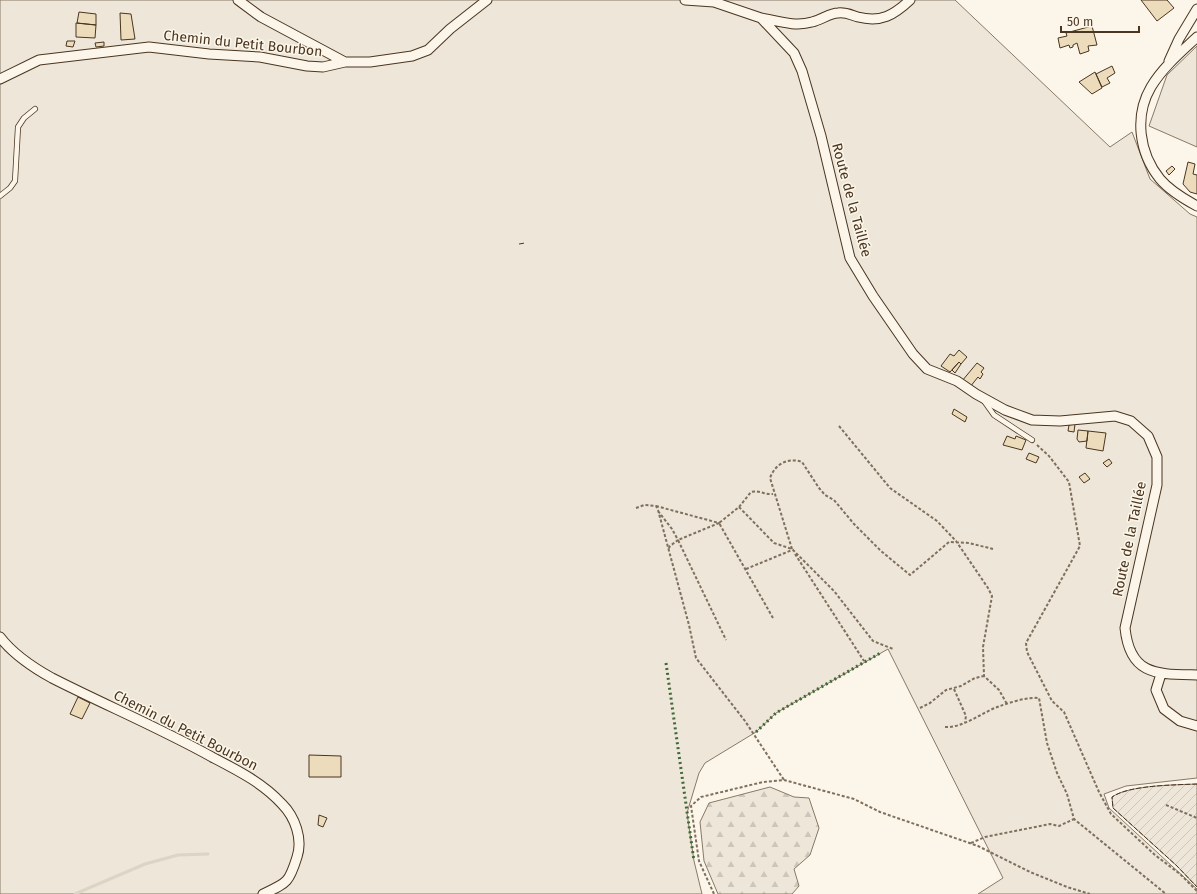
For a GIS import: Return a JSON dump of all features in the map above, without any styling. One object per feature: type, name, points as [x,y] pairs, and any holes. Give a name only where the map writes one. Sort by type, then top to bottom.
[{"type":"street","points":[[238,0],[261,17],[345,62],[370,62],[412,56],[428,50],[450,28],[487,0]]},
{"type":"street","name":"Route de la Taillée","points":[[685,0],[714,2],[761,18],[794,53],[802,71],[821,136],[850,258],[873,296],[913,354],[927,369],[957,381],[982,398],[1005,410],[1032,420],[1060,421],[1115,416],[1131,421],[1148,436],[1158,457],[1157,485],[1125,628],[1127,644],[1135,659],[1148,670],[1161,674]]},
{"type":"street","points":[[761,18],[797,25],[815,22],[836,13],[847,13],[866,19],[876,19],[897,13],[910,0]]},
{"type":"street","points":[[1167,66],[1197,9]]},
{"type":"street","points":[[1197,37],[1167,66],[1151,87],[1141,110],[1142,142],[1160,179],[1178,195],[1197,206]]},
{"type":"street","name":"Chemin du Petit Bourbon","points":[[0,79],[39,60],[149,47],[209,54],[260,57],[307,66],[323,67],[345,62]]},
{"type":"street","name":"Chemin du Petit Bourbon","points":[[0,637],[5,644],[27,662],[51,677],[188,744],[245,774],[266,788],[283,805],[296,826],[300,847],[291,877],[283,884],[263,894]]},
{"type":"street","points":[[1197,675],[1161,674],[1156,690],[1164,709],[1180,721],[1197,726]]},
{"type":"lane","points":[[0,196],[10,188],[14,181],[18,128],[24,118],[35,109]]},
{"type":"lane","points":[[982,398],[994,415],[1032,440]]},
{"type":"path","points":[[839,426],[890,488],[938,521],[956,542],[988,588],[992,596],[983,647],[984,676],[999,690],[1007,704]]},
{"type":"path","points":[[1032,440],[1049,456],[1069,482],[1080,546],[1026,643],[1027,652],[1052,701],[1064,712],[1099,792],[1112,814],[1155,855],[1180,874],[1197,891]]},
{"type":"path","points":[[864,661],[792,550],[773,494],[770,478],[772,471],[786,461],[794,459],[802,462],[818,488],[834,500],[854,524],[881,551],[910,575],[949,542],[969,543],[992,549]]},
{"type":"path","points":[[668,551],[670,546],[678,540],[719,523],[739,507],[751,492],[759,490],[767,494],[773,494]]},
{"type":"path","points":[[636,508],[644,505],[656,506],[719,523],[773,618]]},
{"type":"path","points":[[656,506],[678,540],[726,640]]},
{"type":"path","points":[[739,507],[774,543],[792,550],[834,591],[873,641],[893,649]]},
{"type":"path","points":[[658,510],[689,625],[696,658],[745,721],[784,780]]},
{"type":"path","points":[[746,569],[792,550]]},
{"type":"path","points":[[920,708],[930,703],[940,693],[954,689],[975,678],[984,676]]},
{"type":"path","points":[[954,689],[966,716],[965,722]]},
{"type":"path","points":[[945,727],[959,725],[1000,706],[1030,697],[1039,698],[1047,743],[1067,794],[1074,819],[1166,894]]},
{"type":"path","points":[[714,894],[699,861],[691,806],[701,797],[763,782],[784,780],[854,799],[880,812],[969,843],[1067,887],[1090,894]]},
{"type":"path","points":[[1166,806],[1197,818]]},
{"type":"path","points":[[969,843],[985,837],[1050,824],[1059,826],[1074,819]]},
{"type":"green space","points":[[0,0],[955,0],[1110,147],[1132,132],[1150,179],[1190,214],[1197,217],[1197,778],[1126,786],[1104,794],[1109,808],[1197,889],[1197,894],[978,894],[1003,878],[888,649],[776,713],[756,732],[705,763],[699,773],[687,813],[694,861],[702,894],[0,894]]},
{"type":"green space","points":[[1197,46],[1197,147],[1149,126],[1167,75]]},
{"type":"green space","points":[[1197,784],[1197,887],[1177,866],[1113,808],[1112,797],[1129,790],[1141,788],[1165,785]]},
{"type":"green space","points":[[770,787],[794,797],[809,798],[819,828],[810,855],[794,869],[799,886],[792,894],[718,894],[704,861],[700,822],[709,803]]},
{"type":"building","points":[[1141,0],[1167,0],[1174,8],[1157,21]]},
{"type":"building","points":[[79,12],[96,14],[96,25],[77,23]]},
{"type":"building","points":[[120,13],[131,14],[135,39],[121,40]]},
{"type":"building","points":[[76,23],[96,25],[95,38],[76,37]]},
{"type":"building","points":[[1092,26],[1097,45],[1088,46],[1089,51],[1080,54],[1077,43],[1070,48],[1069,45],[1060,48],[1058,38],[1067,36],[1066,33]]},
{"type":"building","points":[[67,41],[75,41],[73,47],[66,46]]},
{"type":"building","points":[[104,42],[104,46],[96,47],[95,43]]},
{"type":"building","points":[[1112,66],[1115,73],[1107,78],[1110,83],[1102,87],[1096,74]]},
{"type":"building","points":[[1095,72],[1102,88],[1092,94],[1079,82]]},
{"type":"building","points":[[1188,162],[1195,164],[1193,174],[1197,175],[1197,194],[1190,192],[1183,184]]},
{"type":"building","points":[[1172,166],[1175,169],[1169,175],[1166,171]]},
{"type":"building","points":[[959,350],[967,357],[961,364],[959,362],[950,372],[941,366],[950,354],[954,356]]},
{"type":"building","points":[[959,362],[961,364],[955,373],[952,370]]},
{"type":"building","points":[[977,363],[984,368],[981,372],[983,374],[980,379],[978,377],[970,387],[962,381]]},
{"type":"building","points":[[954,409],[967,417],[965,422],[952,414]]},
{"type":"building","points":[[1075,424],[1074,432],[1068,431],[1069,425]]},
{"type":"building","points":[[1078,430],[1088,431],[1087,441],[1079,442],[1077,439]]},
{"type":"building","points":[[1088,431],[1106,433],[1103,451],[1086,448]]},
{"type":"building","points":[[1007,436],[1015,439],[1016,436],[1026,440],[1022,450],[1003,445]]},
{"type":"building","points":[[1029,453],[1039,457],[1036,463],[1026,459]]},
{"type":"building","points":[[1109,459],[1112,463],[1107,467],[1103,463]]},
{"type":"building","points":[[1085,473],[1090,479],[1084,483],[1079,477]]},
{"type":"building","points":[[78,697],[90,703],[82,719],[70,714]]},
{"type":"building","points":[[309,755],[341,756],[341,777],[309,777]]},
{"type":"building","points":[[319,815],[327,818],[323,827],[318,825]]},
{"type":"waterway","points":[[75,894],[145,864],[178,855],[208,854]]},
{"type":"hedge","points":[[756,732],[776,713],[882,652]]},
{"type":"hedge","points":[[666,663],[694,861]]},
{"type":"fence","points":[[519,244],[525,243]]},
{"type":"fence","points":[[1197,784],[1165,785],[1141,788],[1129,790],[1112,797],[1113,808],[1177,866],[1197,887]]}]
